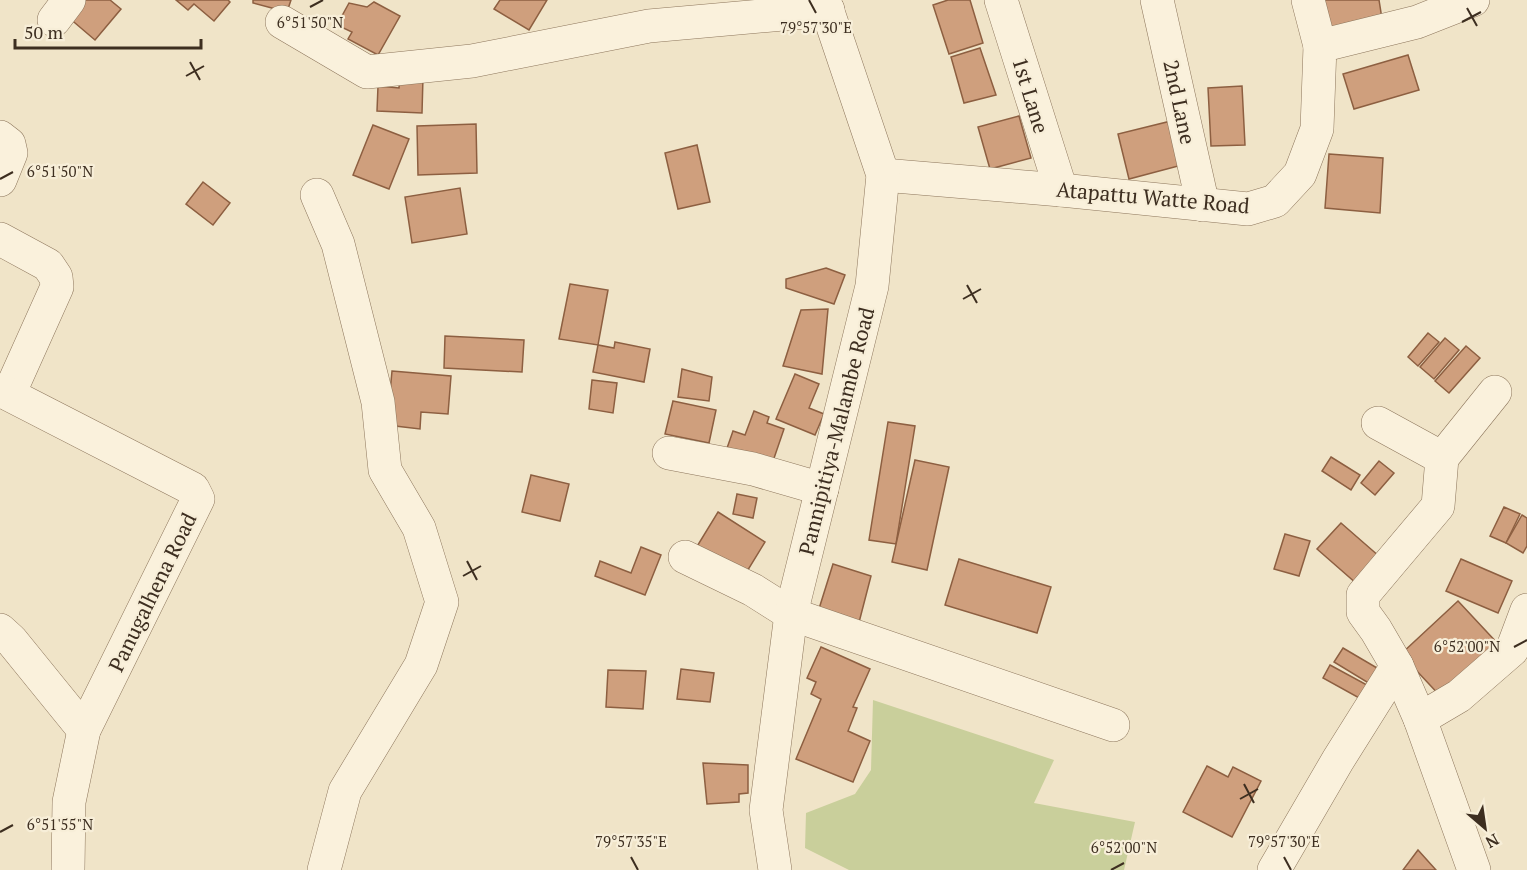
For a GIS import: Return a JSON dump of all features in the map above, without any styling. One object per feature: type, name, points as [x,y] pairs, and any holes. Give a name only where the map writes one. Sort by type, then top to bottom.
[{"type":"street","name":"1st Lane","points":[[1001,0],[1061,190]]},
{"type":"street","name":"2nd Lane","points":[[1157,0],[1203,205]]},
{"type":"street","name":"Atapattu Watte Road","points":[[884,175],[1248,209],[1275,201],[1300,174],[1317,129],[1320,46],[1308,0]]},
{"type":"street","points":[[1320,46],[1417,22],[1473,0]]},
{"type":"street","points":[[282,22],[367,72],[472,61],[650,26],[826,5]]},
{"type":"street","name":"Pannipitiya-Malambe Road","points":[[775,870],[766,810],[791,614],[872,286],[884,175],[826,5]]},
{"type":"street","points":[[0,137],[9,144],[11,153],[0,180]]},
{"type":"street","points":[[317,195],[338,244],[378,402],[385,470],[419,528],[442,602],[421,665],[345,791],[324,870]]},
{"type":"street","points":[[0,239],[48,265],[56,277],[57,287],[5,392]]},
{"type":"street","name":"Panugalhena Road","points":[[5,392],[193,489],[198,499],[84,730],[69,802],[68,870]]},
{"type":"street","points":[[1474,870],[1419,719],[1397,666],[1363,612],[1363,595],[1438,506],[1442,458],[1495,392]]},
{"type":"street","points":[[1378,423],[1442,458]]},
{"type":"street","points":[[669,453],[753,469],[822,489]]},
{"type":"street","points":[[686,557],[753,590],[791,614],[1113,725]]},
{"type":"street","points":[[1419,719],[1459,696],[1512,650],[1527,610]]},
{"type":"street","points":[[0,630],[11,640],[84,730]]},
{"type":"street","points":[[1274,870],[1338,760],[1397,666]]},
{"type":"green space","points":[[873,700],[1054,760],[1034,803],[1135,822],[1124,870],[849,870],[805,848],[806,813],[855,794],[871,770]]},
{"type":"building","points":[[83,0],[110,0],[121,9],[95,40],[68,17]]},
{"type":"building","points":[[176,0],[228,0],[230,2],[214,21],[194,4],[188,10]]},
{"type":"building","points":[[253,0],[291,0],[287,12],[253,3]]},
{"type":"building","points":[[500,0],[547,0],[529,30],[494,9]]},
{"type":"building","points":[[948,0],[970,0],[983,43],[949,54],[933,5]]},
{"type":"building","points":[[1321,0],[1379,0],[1382,19],[1326,29]]},
{"type":"building","points":[[374,2],[400,16],[378,55],[348,39],[352,32],[337,25],[349,3],[367,7]]},
{"type":"building","points":[[980,48],[996,95],[964,103],[951,57]]},
{"type":"building","points":[[1408,55],[1419,90],[1354,109],[1343,74]]},
{"type":"building","points":[[400,76],[423,77],[422,113],[377,111],[378,86],[399,88]]},
{"type":"building","points":[[1242,86],[1245,145],[1211,146],[1208,88]]},
{"type":"building","points":[[1019,116],[1031,158],[990,169],[978,127]]},
{"type":"building","points":[[1171,121],[1182,165],[1129,179],[1118,134]]},
{"type":"building","points":[[476,124],[477,173],[418,175],[417,126]]},
{"type":"building","points":[[373,125],[409,139],[389,189],[353,175]]},
{"type":"building","points":[[697,145],[710,202],[678,209],[665,153]]},
{"type":"building","points":[[1329,154],[1383,158],[1380,213],[1325,208]]},
{"type":"building","points":[[203,182],[230,203],[213,225],[186,204]]},
{"type":"building","points":[[460,188],[467,234],[412,243],[405,197]]},
{"type":"building","points":[[826,268],[845,275],[834,304],[786,288],[786,279]]},
{"type":"building","points":[[570,284],[608,290],[598,345],[559,339]]},
{"type":"building","points":[[828,309],[822,374],[783,366],[801,310]]},
{"type":"building","points":[[1428,333],[1439,342],[1418,366],[1408,357]]},
{"type":"building","points":[[445,336],[524,340],[522,372],[444,368]]},
{"type":"building","points":[[1445,338],[1459,350],[1434,379],[1420,367]]},
{"type":"building","points":[[615,342],[650,349],[644,382],[593,372],[598,345],[614,348]]},
{"type":"building","points":[[1466,346],[1480,358],[1449,393],[1435,381]]},
{"type":"building","points":[[682,369],[712,377],[709,401],[678,397]]},
{"type":"building","points":[[392,371],[451,376],[448,414],[421,412],[420,429],[387,425]]},
{"type":"building","points":[[795,374],[819,384],[809,408],[824,414],[815,435],[776,419]]},
{"type":"building","points":[[592,380],[617,383],[613,413],[589,409]]},
{"type":"building","points":[[673,401],[716,410],[709,443],[665,434]]},
{"type":"building","points":[[754,411],[769,417],[767,423],[784,429],[771,467],[726,451],[733,431],[745,435]]},
{"type":"building","points":[[888,422],[915,426],[896,544],[869,540]]},
{"type":"building","points":[[1331,457],[1360,475],[1351,490],[1322,471]]},
{"type":"building","points":[[915,460],[949,467],[927,570],[892,562]]},
{"type":"building","points":[[1379,461],[1394,473],[1375,495],[1361,483]]},
{"type":"building","points":[[531,475],[569,484],[560,521],[522,512]]},
{"type":"building","points":[[737,494],[757,498],[753,518],[733,514]]},
{"type":"building","points":[[1504,507],[1520,514],[1506,543],[1490,536]]},
{"type":"building","points":[[718,512],[765,542],[743,578],[696,548]]},
{"type":"building","points":[[1522,515],[1527,518],[1527,546],[1523,553],[1506,543]]},
{"type":"building","points":[[1341,523],[1380,557],[1357,584],[1317,549]]},
{"type":"building","points":[[1285,534],[1310,541],[1299,576],[1274,569]]},
{"type":"building","points":[[641,547],[661,555],[645,595],[595,576],[600,561],[631,573]]},
{"type":"building","points":[[959,559],[1051,587],[1037,633],[945,605]]},
{"type":"building","points":[[1461,559],[1512,581],[1498,613],[1446,591]]},
{"type":"building","points":[[833,564],[871,576],[856,634],[818,612]]},
{"type":"building","points":[[1458,601],[1500,646],[1443,699],[1401,654]]},
{"type":"building","points":[[821,647],[870,669],[853,707],[857,708],[848,731],[870,741],[853,782],[796,759],[821,699],[811,694],[816,682],[807,678]]},
{"type":"building","points":[[1343,648],[1389,675],[1380,690],[1334,662]]},
{"type":"building","points":[[1330,665],[1378,691],[1370,704],[1323,678]]},
{"type":"building","points":[[681,669],[714,673],[710,702],[677,699]]},
{"type":"building","points":[[608,670],[646,671],[643,709],[606,707]]},
{"type":"building","points":[[703,763],[748,765],[748,793],[739,794],[739,802],[707,804]]},
{"type":"building","points":[[1207,766],[1228,777],[1233,767],[1261,781],[1232,837],[1183,812]]},
{"type":"building","points":[[1418,850],[1436,870],[1403,870]]}]
